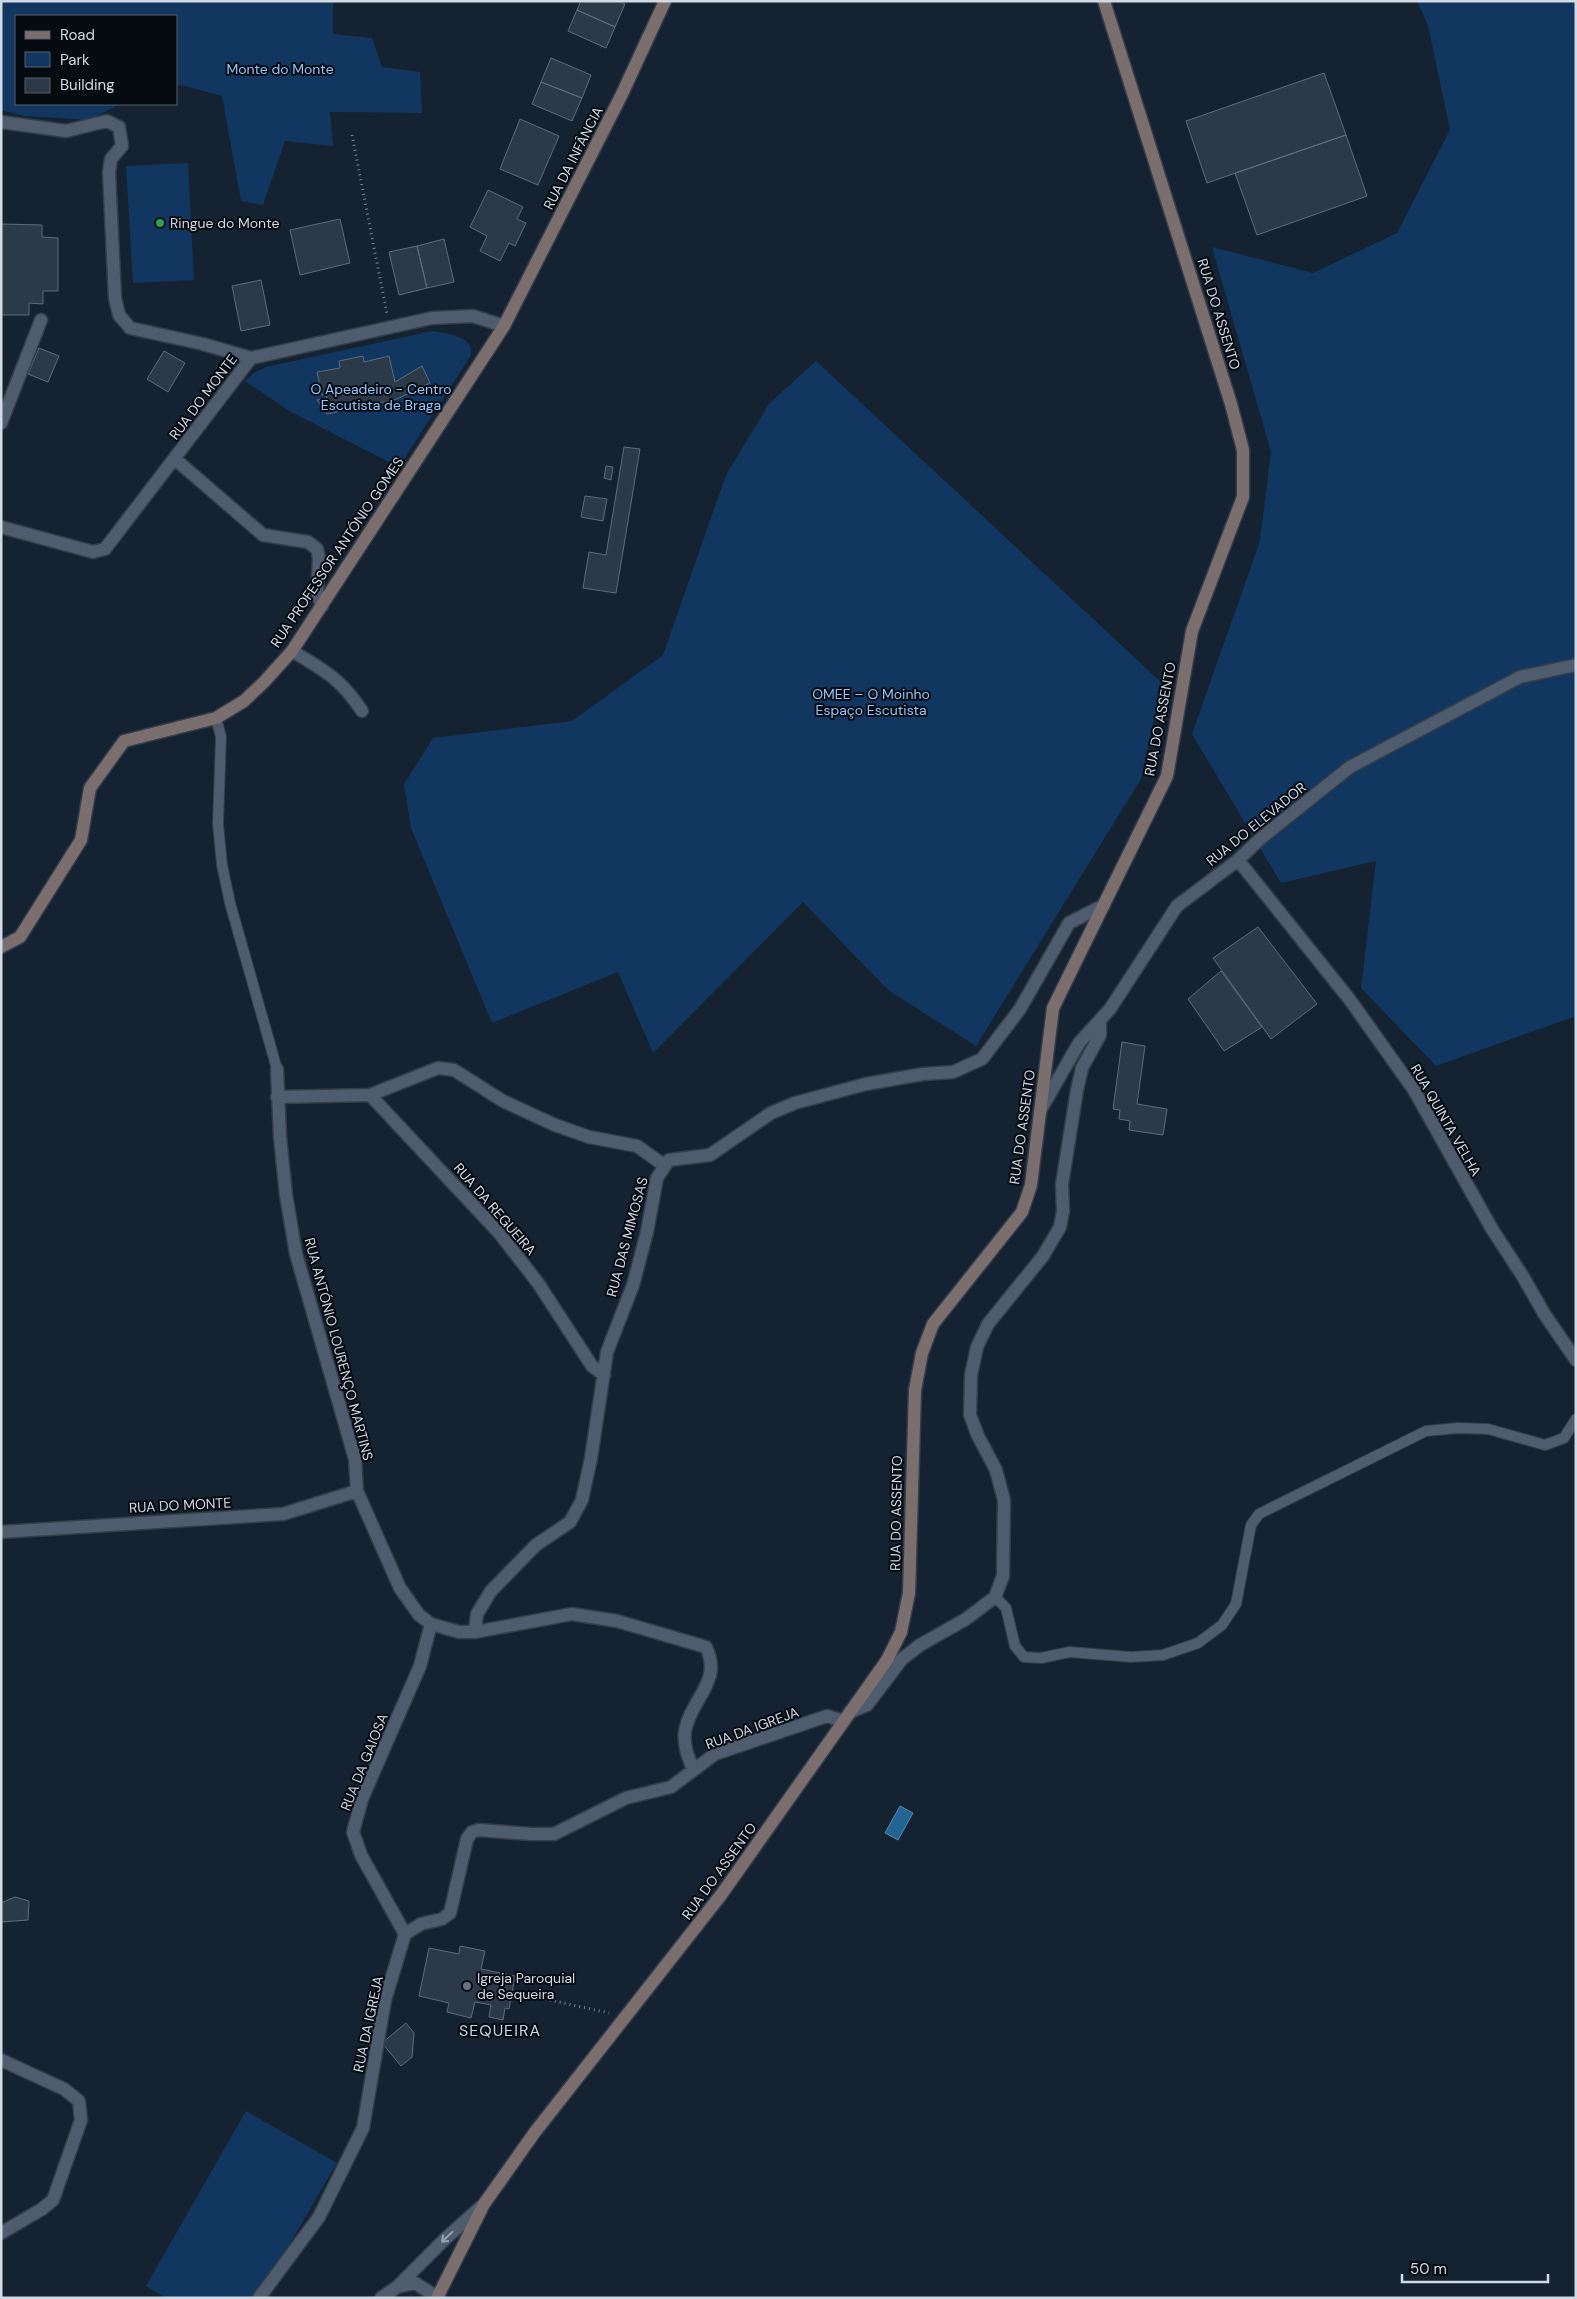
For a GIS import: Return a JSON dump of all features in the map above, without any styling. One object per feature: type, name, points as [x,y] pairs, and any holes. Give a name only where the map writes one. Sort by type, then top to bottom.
[{"type":"street","name":"RUA DA INFÂNCIA","points":[[504,326],[622,94],[665,1]]},
{"type":"street","name":"RUA DO ASSENTO","points":[[437,2297],[484,2204],[535,2132],[721,1895],[887,1660],[901,1632],[909,1593],[915,1390],[922,1353],[933,1324],[1022,1212],[1031,1185],[1053,1008],[1167,776],[1192,631],[1243,497],[1243,450],[1232,404],[1104,1]]},
{"type":"street","points":[[1,122],[66,131],[107,121],[119,127],[122,146],[111,159],[109,172],[115,298],[119,315],[130,328],[203,344],[251,358]]},
{"type":"street","name":"RUA DO MONTE","points":[[1,527],[100,552],[105,549],[176,459],[251,358],[432,318],[473,316],[504,326]]},
{"type":"street","points":[[1,423],[41,320]]},
{"type":"street","name":"RUA PROFESSOR ANTÓNIO GOMES","points":[[1,947],[20,937],[82,840],[90,788],[124,741],[216,718],[244,701],[292,651],[504,326]]},
{"type":"street","points":[[176,459],[263,536],[308,542],[317,549],[319,558],[317,593],[322,606]]},
{"type":"street","points":[[292,651],[333,676],[348,690],[362,711]]},
{"type":"street","name":"RUA DO ELEVADOR","points":[[1040,1109],[1079,1043],[1110,1009],[1177,906],[1238,860],[1260,839],[1350,766],[1520,677],[1576,664]]},
{"type":"street","name":"RUA QUINTA VELHA","points":[[1238,860],[1350,1000],[1414,1090],[1492,1229],[1549,1322],[1576,1360]]},
{"type":"street","name":"RUA DAS MIMOSAS","points":[[475,1632],[477,1614],[491,1591],[536,1545],[570,1522],[582,1500],[591,1458],[607,1352],[634,1285],[647,1232],[657,1178],[669,1160],[710,1155],[772,1112],[795,1103],[866,1084],[922,1074],[953,1072],[982,1059],[1020,1009],[1069,923],[1104,904]]},
{"type":"street","points":[[847,1716],[867,1705],[902,1659],[920,1645],[966,1619],[994,1597],[1003,1576],[1004,1500],[996,1470],[978,1436],[970,1415],[970,1375],[977,1346],[988,1324],[1043,1256],[1060,1227],[1062,1184],[1077,1090],[1082,1068],[1100,1035],[1100,1020]]},
{"type":"street","points":[[277,1097],[370,1095],[430,1070],[438,1068],[454,1070],[503,1101],[555,1125],[589,1137],[637,1146],[665,1166]]},
{"type":"street","name":"RUA ANTÓNIO LOURENÇO MARTINS","points":[[277,1069],[277,1097],[286,1195],[296,1254],[356,1460],[357,1491],[400,1588],[419,1615],[431,1624],[459,1632],[475,1632],[572,1614],[617,1621],[706,1647],[711,1658],[712,1676],[691,1714],[685,1732],[686,1753],[693,1769]]},
{"type":"street","name":"RUA DA REGUEIRA","points":[[370,1095],[500,1234],[538,1283],[592,1366],[604,1375]]},
{"type":"street","name":"RUA DO MONTE","points":[[1,1532],[283,1514],[357,1491]]},
{"type":"street","name":"RUA DA GAIOSA","points":[[405,1934],[361,1855],[353,1832],[362,1798],[420,1666],[431,1624]]},
{"type":"street","name":"RUA DA IGREJA","points":[[259,2298],[319,2217],[363,2128],[385,2000],[405,1934],[421,1924],[442,1919],[450,1913],[467,1839],[472,1832],[478,1830],[554,1834],[626,1798],[671,1787],[715,1754],[827,1716],[847,1716]]},
{"type":"street","points":[[1,2060],[64,2089],[79,2101],[81,2120],[53,2200],[42,2209],[1,2233]]},
{"type":"street","points":[[381,2298],[397,2287],[445,2239],[484,2204]]},
{"type":"street","points":[[397,2287],[415,2283],[437,2297]]},
{"type":"lane","name":"RUA ANTÓNIO LOURENÇO MARTINS","points":[[216,718],[221,737],[218,824],[222,865],[230,903],[277,1069]]},
{"type":"lane","points":[[994,1597],[1006,1608],[1015,1646],[1024,1657],[1041,1658],[1070,1652],[1131,1657],[1163,1655],[1198,1643],[1222,1625],[1236,1604],[1251,1525],[1259,1514],[1426,1431],[1458,1428],[1488,1429],[1545,1445],[1564,1438],[1576,1419]]},
{"type":"path","points":[[352,135],[389,328]]},
{"type":"path","points":[[545,1999],[626,2016]]},
{"type":"green space","name":"Monte do Monte","points":[[1,1],[333,1],[333,34],[372,38],[382,67],[420,72],[422,113],[330,112],[333,146],[285,141],[263,205],[241,201],[222,96],[178,86],[178,15],[15,15],[15,105],[118,105],[89,120],[24,116],[1,110]]},
{"type":"green space","points":[[1417,1],[1576,1],[1576,1016],[1436,1066],[1361,988],[1376,861],[1281,883],[1192,734],[1260,541],[1271,452],[1212,247],[1313,273],[1397,233],[1450,130],[1428,25]]},
{"type":"green space","name":"Ringue do Monte","points":[[188,163],[194,280],[133,283],[126,166]]},
{"type":"green space","name":"O Apeadeiro - Centro Escutista de Braga","points":[[432,331],[464,339],[471,348],[471,355],[399,467],[291,412],[245,381],[254,373],[266,367]]},
{"type":"green space","name":"OMEE – O Moinho Espaço Escutista","points":[[816,361],[1162,683],[1141,779],[976,1046],[888,990],[803,902],[653,1053],[618,972],[492,1023],[411,828],[404,784],[433,738],[572,721],[663,655],[726,475],[769,404]]},
{"type":"green space","points":[[246,2111],[337,2163],[269,2279],[254,2298],[166,2298],[146,2286]]},
{"type":"shaded area","points":[[900,1806],[913,1813],[898,1840],[885,1833]]},
{"type":"building","points":[[581,1],[619,1],[625,4],[615,27],[577,10]]},
{"type":"building","points":[[577,10],[615,27],[606,48],[568,31]]},
{"type":"building","points":[[551,58],[591,75],[582,98],[541,82]]},
{"type":"building","points":[[1324,73],[1346,135],[1207,183],[1186,121]]},
{"type":"building","points":[[541,82],[582,98],[572,121],[532,104]]},
{"type":"building","points":[[520,119],[559,136],[538,185],[500,169]]},
{"type":"building","points":[[1346,135],[1367,196],[1257,235],[1235,173]]},
{"type":"building","points":[[488,190],[523,207],[517,219],[526,223],[515,246],[509,243],[500,261],[480,251],[487,236],[470,227]]},
{"type":"building","points":[[340,219],[350,263],[300,275],[290,230]]},
{"type":"building","points":[[1,224],[42,225],[42,237],[58,238],[58,291],[43,291],[43,304],[29,303],[29,315],[1,315]]},
{"type":"building","points":[[444,239],[454,282],[427,288],[417,246]]},
{"type":"building","points":[[417,246],[427,288],[399,295],[389,252]]},
{"type":"building","points":[[261,280],[270,325],[241,331],[232,286]]},
{"type":"building","points":[[39,348],[59,356],[48,382],[28,374]]},
{"type":"building","points":[[164,351],[185,363],[168,392],[147,379]]},
{"type":"building","points":[[363,356],[364,362],[389,356],[395,382],[422,366],[430,383],[397,399],[327,414],[317,400],[327,398],[326,394],[322,395],[317,372],[340,368],[339,361]]},
{"type":"building","points":[[624,447],[640,449],[616,593],[583,588],[589,552],[606,555]]},
{"type":"building","points":[[606,466],[613,467],[611,480],[604,478]]},
{"type":"building","points":[[585,496],[607,499],[603,521],[581,517]]},
{"type":"building","points":[[1258,927],[1317,1004],[1271,1039],[1213,958]]},
{"type":"building","points":[[1221,971],[1262,1027],[1224,1051],[1188,999]]},
{"type":"building","points":[[1122,1042],[1145,1046],[1137,1104],[1167,1109],[1163,1135],[1129,1130],[1130,1121],[1119,1119],[1120,1110],[1113,1109]]},
{"type":"building","points":[[15,1897],[29,1901],[28,1920],[1,1922],[1,1903]]},
{"type":"building","name":"Igreja Paroquial de Sequeira","points":[[460,1946],[485,1951],[481,1969],[515,1976],[509,2009],[505,2008],[503,2020],[489,2017],[491,2005],[475,2002],[471,2018],[447,2012],[449,2003],[419,1996],[429,1948],[459,1954]]},
{"type":"building","points":[[406,2023],[414,2033],[412,2057],[401,2066],[382,2043]]},
{"type":"place","name":"Ringue do Monte","points":[[160,223]]},
{"type":"place","name":"Igreja Paroquial de Sequeira","points":[[467,1986]]},
{"type":"district","name":"SEQUEIRA","points":[[500,2030]]}]
